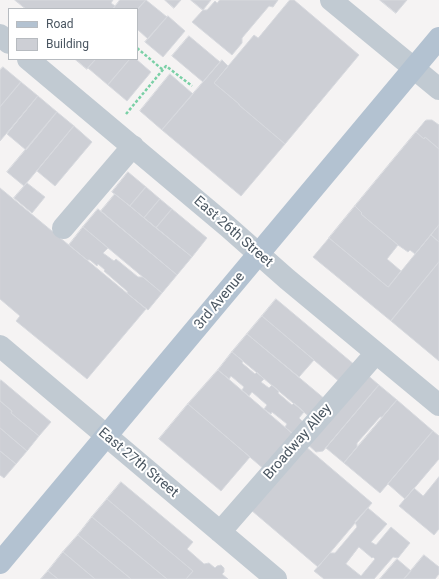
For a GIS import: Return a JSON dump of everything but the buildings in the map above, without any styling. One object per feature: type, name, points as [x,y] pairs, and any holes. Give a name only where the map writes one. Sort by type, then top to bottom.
[{"type":"main road","name":"3rd Avenue","points":[[0,564],[439,38]]},
{"type":"street","points":[[331,0],[439,89]]},
{"type":"street","points":[[0,35],[8,42]]},
{"type":"street","name":"East 26th Street","points":[[29,60],[227,226],[287,279],[439,405]]},
{"type":"street","points":[[63,228],[132,146]]},
{"type":"street","name":"East 27th Street","points":[[0,346],[276,579]]},
{"type":"street","name":"Broadway Alley","points":[[220,532],[376,353]]},
{"type":"path","points":[[138,49],[163,70]]},
{"type":"path","points":[[133,106],[166,66],[192,86]]}]
